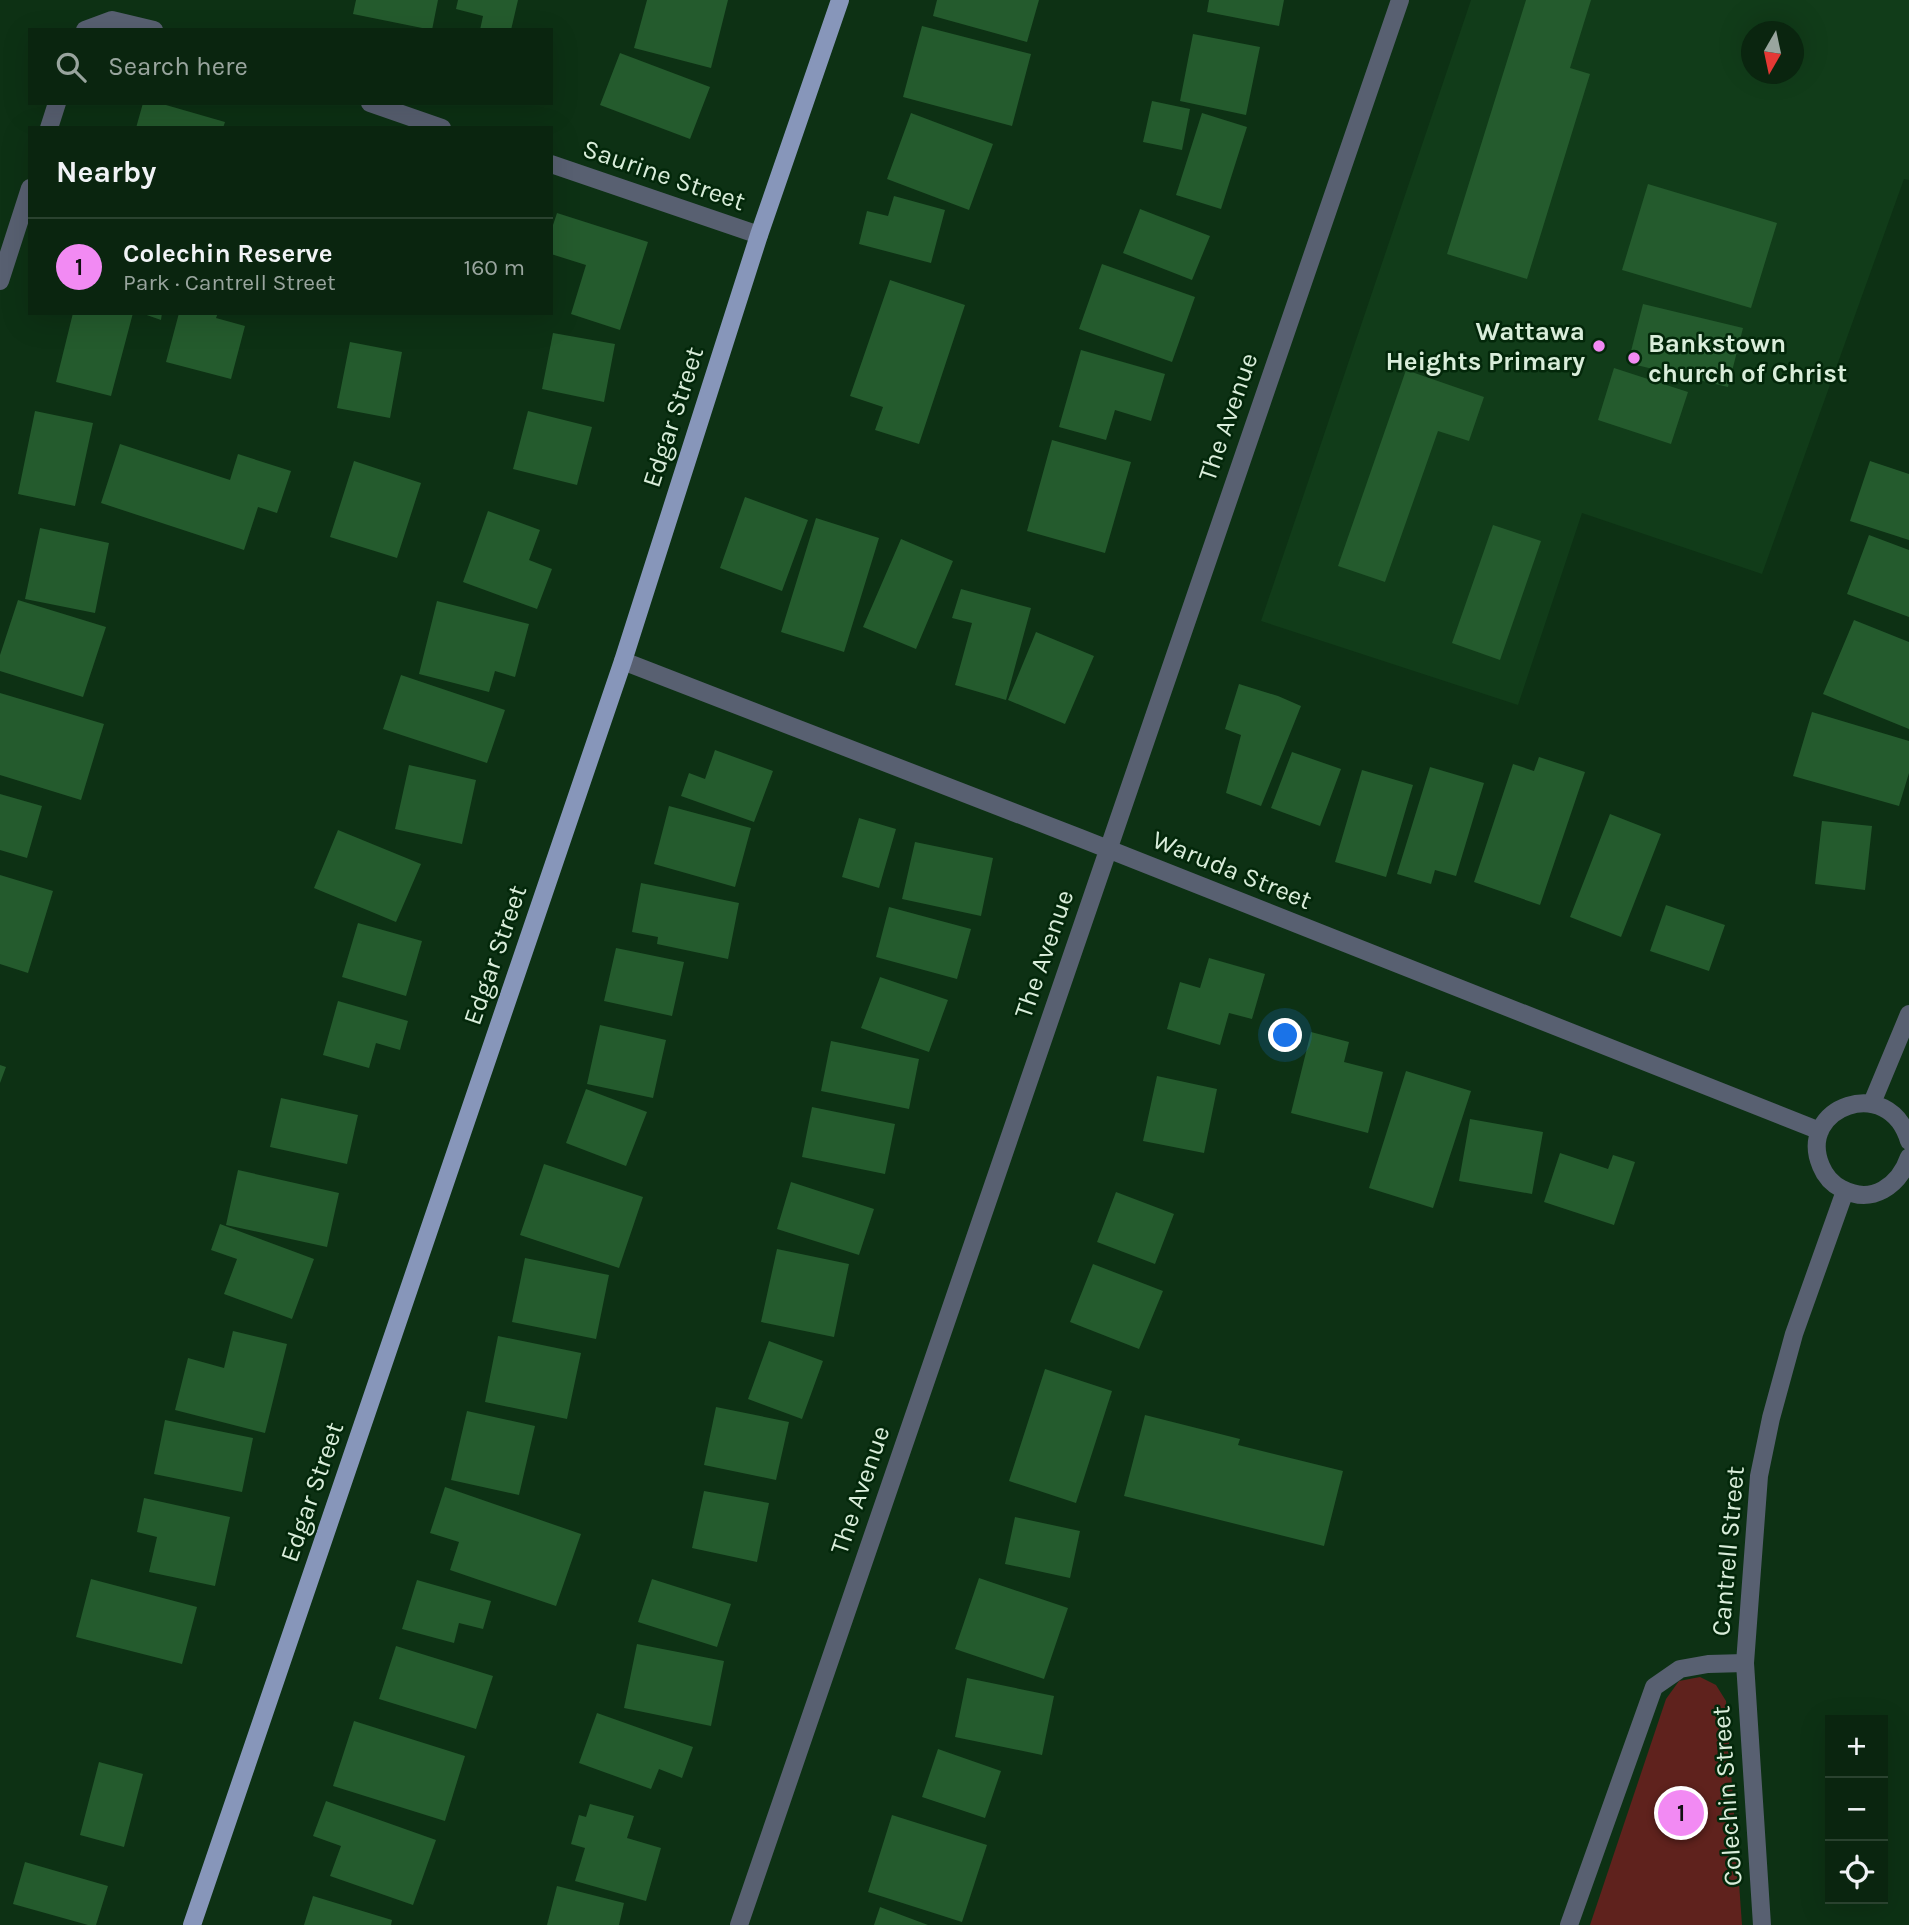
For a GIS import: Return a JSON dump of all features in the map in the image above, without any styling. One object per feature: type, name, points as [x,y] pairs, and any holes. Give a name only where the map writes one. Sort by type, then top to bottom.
[{"type":"main road","name":"Edgar Street","points":[[192,1925],[623,661],[759,235],[840,0]]},
{"type":"street","name":"The Avenue","points":[[740,1925],[1400,0]]},
{"type":"street","points":[[90,28],[112,20],[146,28]]},
{"type":"street","points":[[50,126],[56,105]]},
{"type":"street","points":[[376,105],[436,126]]},
{"type":"street","name":"Saurine Street","points":[[553,165],[759,235]]},
{"type":"street","points":[[0,281],[28,194]]},
{"type":"street","name":"Waruda Street","points":[[623,661],[1820,1131]]},
{"type":"street","points":[[1872,1103],[1909,1014]]},
{"type":"street","points":[[1908,1166],[1896,1181],[1885,1189],[1872,1194],[1858,1194],[1845,1191],[1832,1183],[1818,1159],[1820,1131],[1836,1111],[1847,1105],[1872,1103],[1886,1108],[1905,1128],[1909,1141]]},
{"type":"street","name":"Cantrell Street","points":[[1569,1925],[1654,1687],[1681,1669],[1708,1664],[1745,1663],[1759,1475],[1771,1418],[1794,1334],[1845,1191]]},
{"type":"street","name":"Colechin Street","points":[[1745,1663],[1762,1925]]},
{"type":"shaded area","name":"Wattawa Heights Primary","points":[[1471,0],[1909,0],[1909,180],[1904,179],[1762,574],[1582,513],[1518,705],[1261,621]]},
{"type":"shaded area","points":[[1700,1677],[1716,1685],[1726,1701],[1742,1925],[1590,1925],[1666,1699],[1679,1681]]},
{"type":"building","points":[[356,0],[438,0],[432,28],[353,14]]},
{"type":"building","points":[[458,0],[518,0],[511,28],[480,28],[483,16],[456,9]]},
{"type":"building","points":[[647,0],[728,0],[711,68],[634,48]]},
{"type":"building","points":[[937,0],[1039,0],[1027,42],[933,16]]},
{"type":"building","points":[[1209,0],[1284,0],[1279,26],[1207,12]]},
{"type":"building","points":[[1526,0],[1591,0],[1570,68],[1590,74],[1527,279],[1447,254]]},
{"type":"building","points":[[922,26],[1031,54],[1012,126],[903,97]]},
{"type":"building","points":[[1193,34],[1260,47],[1246,115],[1180,101]]},
{"type":"building","points":[[620,53],[710,87],[690,139],[600,105]]},
{"type":"building","points":[[1152,101],[1190,109],[1182,150],[1143,142]]},
{"type":"building","points":[[142,105],[166,105],[225,122],[224,126],[137,126]]},
{"type":"building","points":[[911,113],[993,144],[969,210],[887,179]]},
{"type":"building","points":[[1202,113],[1247,127],[1221,209],[1176,195]]},
{"type":"building","points":[[1648,184],[1777,223],[1751,308],[1622,270]]},
{"type":"building","points":[[894,196],[945,210],[931,263],[859,244],[867,211],[888,216]]},
{"type":"building","points":[[1140,209],[1210,236],[1192,280],[1123,253]]},
{"type":"building","points":[[557,213],[648,242],[620,330],[571,314],[586,265],[553,255],[553,225]]},
{"type":"building","points":[[1102,264],[1195,297],[1172,362],[1079,329]]},
{"type":"building","points":[[890,280],[965,305],[919,444],[875,430],[883,407],[850,396]]},
{"type":"building","points":[[1643,304],[1743,328],[1728,387],[1628,363]]},
{"type":"building","points":[[73,315],[132,315],[111,396],[56,382]]},
{"type":"building","points":[[147,315],[162,315],[161,320]]},
{"type":"building","points":[[178,315],[217,315],[216,318],[245,326],[231,379],[166,362]]},
{"type":"building","points":[[553,333],[615,344],[604,402],[542,389]]},
{"type":"building","points":[[350,342],[402,352],[390,418],[337,408]]},
{"type":"building","points":[[1081,350],[1165,374],[1151,421],[1115,410],[1106,440],[1059,427]]},
{"type":"building","points":[[1614,368],[1688,392],[1671,444],[1598,420]]},
{"type":"building","points":[[1406,370],[1484,397],[1469,441],[1438,431],[1385,582],[1338,566]]},
{"type":"building","points":[[35,411],[93,423],[75,506],[18,494]]},
{"type":"building","points":[[528,411],[592,427],[577,485],[513,469]]},
{"type":"building","points":[[1052,440],[1131,462],[1105,553],[1027,531]]},
{"type":"building","points":[[120,444],[230,480],[238,454],[291,471],[277,513],[258,507],[244,550],[101,503]]},
{"type":"building","points":[[354,461],[421,483],[397,558],[330,537]]},
{"type":"building","points":[[1870,461],[1909,474],[1909,540],[1850,521]]},
{"type":"building","points":[[745,497],[808,520],[782,591],[720,568]]},
{"type":"building","points":[[488,511],[540,530],[529,560],[552,569],[537,609],[463,582]]},
{"type":"building","points":[[816,518],[879,538],[844,652],[781,632]]},
{"type":"building","points":[[1493,525],[1541,541],[1500,660],[1452,643]]},
{"type":"building","points":[[40,528],[109,543],[95,613],[25,599]]},
{"type":"building","points":[[1869,535],[1909,550],[1909,617],[1847,594]]},
{"type":"building","points":[[901,539],[953,561],[916,649],[863,627]]},
{"type":"building","points":[[961,589],[1031,608],[1006,700],[955,685],[972,623],[952,618]]},
{"type":"building","points":[[18,600],[106,627],[83,697],[0,671],[0,655]]},
{"type":"building","points":[[437,601],[529,624],[515,677],[495,671],[489,692],[419,674]]},
{"type":"building","points":[[1854,620],[1909,642],[1909,729],[1823,694]]},
{"type":"building","points":[[1036,632],[1094,656],[1065,724],[1008,700]]},
{"type":"building","points":[[401,675],[505,710],[487,763],[383,729]]},
{"type":"building","points":[[1239,684],[1301,706],[1261,806],[1226,793],[1241,735],[1225,729]]},
{"type":"building","points":[[0,693],[104,724],[81,800],[0,775]]},
{"type":"building","points":[[1812,712],[1909,741],[1909,773],[1899,806],[1793,776]]},
{"type":"building","points":[[715,750],[773,771],[754,822],[681,796],[689,773],[705,779]]},
{"type":"building","points":[[1292,752],[1341,769],[1320,826],[1271,808]]},
{"type":"building","points":[[1539,757],[1585,772],[1540,905],[1474,882],[1513,764],[1534,771]]},
{"type":"building","points":[[409,765],[476,780],[462,844],[395,829]]},
{"type":"building","points":[[1430,767],[1484,783],[1456,876],[1435,870],[1431,884],[1397,874]]},
{"type":"building","points":[[1362,770],[1413,785],[1386,877],[1335,862]]},
{"type":"building","points":[[0,794],[42,806],[27,858],[0,850]]},
{"type":"building","points":[[669,806],[751,828],[735,887],[654,864]]},
{"type":"building","points":[[1610,814],[1661,834],[1621,937],[1570,917]]},
{"type":"building","points":[[859,818],[896,829],[879,888],[842,877]]},
{"type":"building","points":[[1822,821],[1872,826],[1865,890],[1815,884]]},
{"type":"building","points":[[338,830],[421,864],[396,922],[314,888]]},
{"type":"building","points":[[915,842],[993,858],[981,916],[902,899]]},
{"type":"building","points":[[0,875],[53,891],[28,973],[0,964]]},
{"type":"building","points":[[641,883],[739,903],[728,959],[657,944],[658,937],[632,932]]},
{"type":"building","points":[[1666,905],[1725,925],[1709,971],[1650,951]]},
{"type":"building","points":[[889,907],[971,929],[957,979],[876,957]]},
{"type":"building","points":[[358,923],[422,941],[406,996],[342,977]]},
{"type":"building","points":[[616,948],[684,962],[672,1016],[604,1001]]},
{"type":"building","points":[[1209,958],[1265,974],[1252,1019],[1229,1013],[1220,1045],[1167,1029],[1180,982],[1200,988]]},
{"type":"building","points":[[880,977],[948,1000],[929,1052],[861,1028]]},
{"type":"building","points":[[338,1001],[408,1021],[400,1050],[376,1043],[369,1068],[323,1055]]},
{"type":"building","points":[[600,1025],[666,1040],[653,1098],[587,1084]]},
{"type":"building","points":[[1311,1032],[1349,1042],[1344,1062],[1383,1072],[1368,1133],[1291,1113]]},
{"type":"building","points":[[831,1041],[919,1059],[909,1109],[821,1091]]},
{"type":"building","points":[[0,1065],[6,1067],[0,1083]]},
{"type":"building","points":[[1406,1071],[1471,1091],[1433,1208],[1369,1188]]},
{"type":"building","points":[[1157,1076],[1217,1089],[1204,1153],[1143,1141]]},
{"type":"building","points":[[586,1089],[647,1112],[626,1166],[566,1143]]},
{"type":"building","points":[[281,1098],[358,1115],[347,1164],[270,1147]]},
{"type":"building","points":[[812,1107],[895,1124],[885,1174],[802,1157]]},
{"type":"building","points":[[1470,1119],[1543,1132],[1532,1194],[1459,1181]]},
{"type":"building","points":[[1560,1153],[1608,1169],[1613,1155],[1635,1162],[1614,1225],[1544,1202]]},
{"type":"building","points":[[544,1164],[643,1197],[619,1268],[520,1235]]},
{"type":"building","points":[[238,1170],[339,1193],[327,1247],[226,1225]]},
{"type":"building","points":[[791,1182],[874,1209],[859,1255],[777,1229]]},
{"type":"building","points":[[1116,1192],[1174,1214],[1155,1264],[1097,1242]]},
{"type":"building","points":[[220,1224],[314,1259],[292,1319],[224,1294],[237,1259],[211,1250]]},
{"type":"building","points":[[777,1249],[849,1264],[834,1337],[761,1322]]},
{"type":"building","points":[[525,1258],[609,1275],[596,1339],[512,1322]]},
{"type":"building","points":[[1093,1264],[1163,1291],[1139,1349],[1070,1322]]},
{"type":"building","points":[[233,1331],[287,1344],[265,1433],[175,1410],[188,1358],[224,1368]]},
{"type":"building","points":[[498,1336],[581,1353],[567,1419],[485,1402]]},
{"type":"building","points":[[769,1341],[823,1361],[802,1419],[748,1399]]},
{"type":"building","points":[[1045,1369],[1112,1391],[1076,1503],[1009,1481]]},
{"type":"building","points":[[716,1407],[789,1422],[776,1480],[704,1465]]},
{"type":"building","points":[[467,1411],[535,1426],[519,1495],[451,1480]]},
{"type":"building","points":[[1145,1415],[1240,1439],[1238,1445],[1343,1471],[1324,1546],[1124,1496]]},
{"type":"building","points":[[165,1420],[253,1438],[242,1492],[154,1474]]},
{"type":"building","points":[[445,1487],[581,1534],[556,1606],[450,1570],[459,1542],[430,1533]]},
{"type":"building","points":[[704,1491],[769,1503],[757,1562],[692,1548]]},
{"type":"building","points":[[144,1498],[230,1517],[215,1586],[149,1572],[157,1537],[137,1532]]},
{"type":"building","points":[[1015,1517],[1080,1531],[1070,1578],[1005,1564]]},
{"type":"building","points":[[979,1578],[1068,1608],[1044,1679],[955,1649]]},
{"type":"building","points":[[91,1579],[197,1607],[182,1664],[76,1637]]},
{"type":"building","points":[[652,1579],[731,1604],[717,1647],[638,1622]]},
{"type":"building","points":[[417,1580],[491,1601],[483,1629],[459,1623],[454,1643],[402,1629]]},
{"type":"building","points":[[637,1644],[724,1661],[711,1726],[624,1708]]},
{"type":"building","points":[[396,1646],[493,1676],[476,1729],[379,1699]]},
{"type":"building","points":[[967,1678],[1054,1696],[1042,1755],[955,1737]]},
{"type":"building","points":[[597,1713],[693,1747],[682,1778],[659,1769],[651,1789],[579,1763]]},
{"type":"building","points":[[354,1721],[465,1756],[445,1821],[333,1786]]},
{"type":"building","points":[[938,1749],[1001,1771],[985,1818],[922,1797]]},
{"type":"building","points":[[99,1762],[143,1774],[124,1847],[80,1835]]},
{"type":"building","points":[[326,1801],[436,1840],[413,1905],[330,1876],[341,1846],[313,1836]]},
{"type":"building","points":[[590,1804],[634,1816],[627,1838],[661,1848],[646,1901],[575,1881],[585,1848],[571,1844],[579,1815],[586,1817]]},
{"type":"building","points":[[892,1815],[987,1845],[962,1922],[868,1892]]},
{"type":"building","points":[[25,1862],[108,1886],[96,1925],[13,1904]]},
{"type":"building","points":[[557,1886],[624,1903],[619,1925],[547,1925]]},
{"type":"building","points":[[313,1896],[392,1920],[391,1925],[304,1925]]},
{"type":"building","points":[[880,1907],[928,1925],[874,1925]]},
{"type":"place","name":"Wattawa Heights Primary","points":[[1599,346]]},
{"type":"place","name":"Bankstown church of Christ","points":[[1634,358]]},
{"type":"place","name":"Colechin Reserve","points":[[1681,1813]]}]
